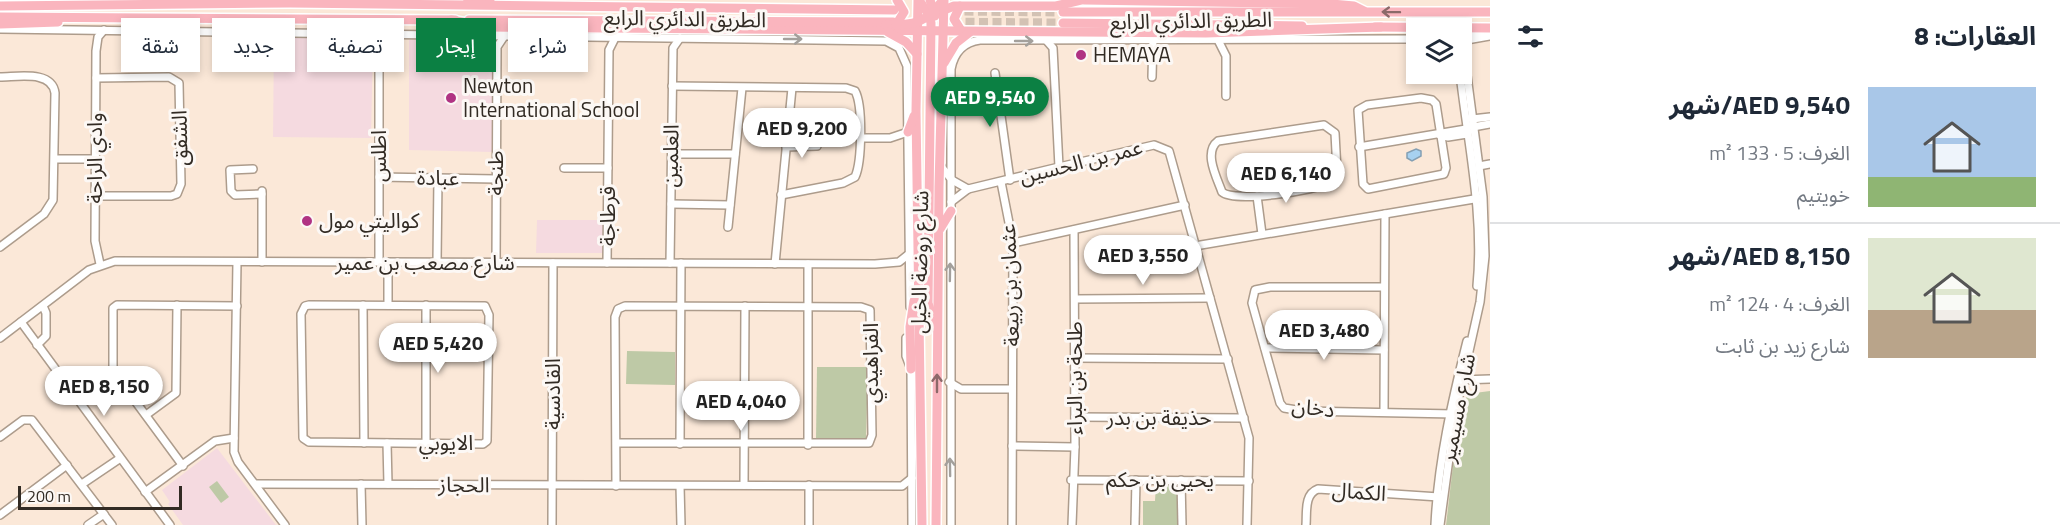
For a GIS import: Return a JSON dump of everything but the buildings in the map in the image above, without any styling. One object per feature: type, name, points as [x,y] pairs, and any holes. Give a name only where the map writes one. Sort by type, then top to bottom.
[{"type":"main road","points":[[106,0],[142,4]]},
{"type":"main road","points":[[456,7],[490,0]]},
{"type":"main road","points":[[894,23],[904,12],[897,0]]},
{"type":"main road","points":[[919,0],[932,15],[942,32]]},
{"type":"main road","name":"شارع روضة الخيل","points":[[919,0],[914,252],[922,525]]},
{"type":"main road","points":[[930,0],[932,15],[928,303],[937,327]]},
{"type":"main road","points":[[588,28],[887,31],[918,27],[943,3],[960,6],[1044,6],[1082,0],[1332,4],[1354,6],[1366,12]]},
{"type":"main road","name":"شارع روضة الخيل","points":[[937,524],[938,231],[943,3]]},
{"type":"main road","name":"الطريق الدائري الرابع","points":[[0,6],[142,4],[894,10]]},
{"type":"main road","points":[[960,6],[954,19],[966,32]]},
{"type":"main road","name":"الطريق الدائري الرابع","points":[[1063,12],[1490,12]]},
{"type":"main road","name":"الطريق الدائري الرابع","points":[[0,16],[416,20]]},
{"type":"main road","points":[[0,24],[41,24],[108,17]]},
{"type":"main road","name":"الطريق الدائري الرابع","points":[[496,20],[894,23]]},
{"type":"main road","points":[[773,31],[802,25],[894,23],[931,32],[1287,32],[1381,27]]},
{"type":"main road","name":"الطريق الدائري الرابع","points":[[1063,23],[1490,28]]},
{"type":"main road","points":[[680,38],[699,29]]},
{"type":"main road","points":[[887,31],[906,42],[917,54]]},
{"type":"main road","points":[[588,32],[596,36]]},
{"type":"main road","points":[[942,68],[950,51],[966,32]]},
{"type":"main road","points":[[908,132],[916,111]]},
{"type":"main road","points":[[938,231],[951,206]]},
{"type":"main road","points":[[911,369],[910,327],[914,252]]},
{"type":"street","name":"الطريق الدائري الرابع","points":[[0,29],[307,32]]},
{"type":"street","name":"وادي الراحة","points":[[84,30],[93,40],[96,51]]},
{"type":"street","name":"وادي الراحة","points":[[100,264],[95,246],[96,51],[98,37],[104,30]]},
{"type":"street","points":[[1038,32],[1053,48],[1059,167]]},
{"type":"street","name":"الطريق الدائري الرابع","points":[[1287,32],[1301,35],[1406,37]]},
{"type":"street","points":[[1152,76],[1151,40],[1163,33]]},
{"type":"street","name":"الطريق الدائري الرابع","points":[[496,34],[879,40],[899,48]]},
{"type":"street","points":[[496,47],[506,34]]},
{"type":"street","points":[[1472,35],[1490,36]]},
{"type":"street","points":[[596,36],[604,40],[609,50]]},
{"type":"street","name":"قرطاجة","points":[[607,263],[609,50],[616,36]]},
{"type":"street","points":[[1472,39],[1490,36]]},
{"type":"street","points":[[664,37],[673,48],[680,38]]},
{"type":"street","name":"الطريق الدائري الرابع","points":[[966,44],[980,40],[1406,37]]},
{"type":"street","points":[[1217,38],[1226,56],[1226,96]]},
{"type":"street","points":[[1226,56],[1236,38]]},
{"type":"street","points":[[1053,48],[1059,40]]},
{"type":"street","name":"شارع روضة الخيل","points":[[951,525],[949,382],[951,69],[956,55],[966,44]]},
{"type":"street","name":"العلمين","points":[[670,263],[673,48]]},
{"type":"street","name":"شارع روضة الخيل","points":[[899,48],[907,66],[908,147],[914,252],[910,278],[906,353],[911,369],[912,525]]},
{"type":"street","name":"اطلس","points":[[379,72],[379,262]]},
{"type":"street","name":"طنجة","points":[[496,72],[496,263]]},
{"type":"street","points":[[995,73],[1010,180]]},
{"type":"street","points":[[0,77],[43,77],[52,83],[55,93],[54,192],[49,208],[0,247]]},
{"type":"street","name":"الشفق","points":[[95,196],[171,196],[177,194],[181,184],[179,83],[169,77],[96,78]]},
{"type":"street","name":"شارع مسيمير","points":[[1435,525],[1452,413],[1485,256],[1479,198],[1462,84]]},
{"type":"street","name":"شارع مسيمير","points":[[1466,84],[1469,127],[1479,170],[1479,198]]},
{"type":"street","points":[[672,86],[846,88],[855,91],[859,101],[860,138],[859,166],[855,177],[843,183],[782,195]]},
{"type":"street","points":[[728,227],[742,88]]},
{"type":"street","points":[[775,264],[792,88]]},
{"type":"street","points":[[1421,98],[1432,100],[1436,104],[1446,168],[1444,174],[1372,190],[1363,184],[1359,147],[1358,110],[1367,105],[1421,98]]},
{"type":"street","points":[[1469,127],[1490,117]]},
{"type":"street","points":[[1359,147],[1440,135],[1446,131],[1490,124]]},
{"type":"street","points":[[1319,126],[1333,129],[1337,171],[1331,182],[1257,196],[1231,197],[1222,192],[1211,155],[1214,143],[1221,140],[1319,126]]},
{"type":"street","points":[[860,138],[890,138],[903,136],[908,132]]},
{"type":"street","points":[[890,138],[903,141],[917,159]]},
{"type":"street","points":[[786,147],[817,146]]},
{"type":"street","name":"عمر بن الحسين","points":[[951,206],[968,189],[1059,167],[1159,146],[1172,156],[1250,447],[1247,525]]},
{"type":"street","points":[[672,154],[735,154]]},
{"type":"street","points":[[55,159],[95,159]]},
{"type":"street","points":[[939,164],[952,180],[968,189]]},
{"type":"street","points":[[1479,170],[1490,164]]},
{"type":"street","name":"قرطاجة","points":[[564,168],[608,168]]},
{"type":"street","points":[[253,169],[230,170],[231,191],[235,195],[262,193],[262,262]]},
{"type":"street","points":[[1479,170],[1490,171]]},
{"type":"street","name":"عبادة","points":[[379,177],[496,179]]},
{"type":"street","points":[[437,262],[438,178]]},
{"type":"street","name":"عثمان بن ربيعة","points":[[1001,182],[1012,243],[1012,525]]},
{"type":"street","points":[[1257,196],[1262,234]]},
{"type":"street","points":[[1196,246],[1479,198]]},
{"type":"street","points":[[670,204],[730,206]]},
{"type":"street","points":[[1012,243],[1185,205]]},
{"type":"street","points":[[1384,411],[1385,214]]},
{"type":"street","name":"طلحة بن البراء","points":[[1071,525],[1071,480],[1075,447],[1074,230]]},
{"type":"street","name":"شارع مصعب بن عمير","points":[[100,264],[115,261],[875,264],[899,262],[914,252]]},
{"type":"street","points":[[237,262],[234,438],[236,458],[285,525]]},
{"type":"street","points":[[388,262],[388,305]]},
{"type":"street","name":"القادسية","points":[[552,525],[553,263]]},
{"type":"street","points":[[0,338],[100,264]]},
{"type":"street","points":[[680,444],[681,264]]},
{"type":"street","points":[[808,264],[808,445]]},
{"type":"street","name":"شارع مصعب بن عمير","points":[[875,264],[901,268],[910,278]]},
{"type":"street","name":"دخان","points":[[1384,287],[1270,287],[1255,290],[1252,303],[1277,396],[1284,408],[1303,411],[1452,413]]},
{"type":"street","points":[[1075,298],[1210,298]]},
{"type":"street","points":[[183,466],[113,371],[113,308],[117,305],[237,306]]},
{"type":"street","points":[[146,415],[176,393],[177,305]]},
{"type":"street","name":"الايوبي","points":[[309,305],[388,305],[480,305],[488,310],[489,436],[483,444],[309,442],[303,438],[302,309],[309,305]]},
{"type":"street","points":[[363,305],[364,443]]},
{"type":"street","points":[[426,305],[426,443]]},
{"type":"street","points":[[37,345],[46,336],[46,313],[42,306]]},
{"type":"street","name":"الفراهيدي","points":[[616,443],[744,445],[869,443],[872,353],[870,310],[861,307],[808,306],[625,306],[618,309],[616,443],[616,486]]},
{"type":"street","points":[[744,485],[745,306]]},
{"type":"street","points":[[21,322],[118,459],[170,525]]},
{"type":"street","points":[[1265,348],[1384,350]]},
{"type":"street","points":[[1075,358],[1228,359]]},
{"type":"street","points":[[1460,380],[1490,379]]},
{"type":"street","points":[[949,382],[961,389],[1012,389]]},
{"type":"street","points":[[949,398],[961,389]]},
{"type":"street","name":"حذيفة بن بدر","points":[[1075,417],[1244,418]]},
{"type":"street","points":[[0,437],[23,420],[30,418],[112,525]]},
{"type":"street","points":[[145,492],[220,439],[234,438]]},
{"type":"street","name":"الايوبي","points":[[387,443],[388,484]]},
{"type":"street","points":[[1012,446],[1075,447]]},
{"type":"street","points":[[82,484],[118,459]]},
{"type":"street","points":[[0,515],[67,465]]},
{"type":"street","points":[[912,478],[902,486],[912,496]]},
{"type":"street","name":"يحيى بن حكم","points":[[1071,480],[1249,481]]},
{"type":"street","points":[[1135,525],[1136,480]]},
{"type":"street","points":[[1181,480],[1182,525]]},
{"type":"street","name":"الحجاز","points":[[256,484],[902,486]]},
{"type":"street","points":[[361,484],[362,525]]},
{"type":"street","points":[[809,485],[809,525]]},
{"type":"street","points":[[680,486],[681,525]]},
{"type":"street","name":"الكمال","points":[[1306,525],[1308,498],[1313,490],[1439,497]]},
{"type":"street","name":"شارع مسيمير","points":[[1439,497],[1440,525]]},
{"type":"street","points":[[88,525],[104,514]]},
{"type":"shaded area","points":[[307,37],[307,72],[372,72],[371,138],[273,137],[274,72],[295,72],[295,38]]},
{"type":"shaded area","name":"Newton International School","points":[[409,40],[416,40],[416,72],[493,72],[492,152],[409,150]]},
{"type":"shaded area","points":[[537,220],[603,220],[603,253],[536,253]]},
{"type":"shaded area","points":[[217,448],[276,525],[183,525],[168,504],[170,502],[162,490]]},
{"type":"green space","points":[[627,351],[675,352],[675,385],[626,384]]},
{"type":"green space","points":[[817,367],[868,367],[866,439],[816,439]]},
{"type":"green space","points":[[1490,391],[1490,525],[1446,525],[1456,440],[1467,394]]},
{"type":"green space","points":[[217,481],[229,497],[221,503],[209,487]]},
{"type":"green space","points":[[1156,484],[1176,485],[1180,489],[1180,525],[1143,525],[1143,501],[1155,501]]},
{"type":"water","points":[[1416,149],[1421,151],[1421,156],[1412,161],[1407,158],[1407,153]]},
{"type":"tunnel","points":[[951,11],[1063,12]]},
{"type":"tunnel","points":[[925,22],[1063,23]]},
{"type":"place","name":"HEMAYA","points":[[1081,55]]},
{"type":"place","name":"Newton International School","points":[[451,98]]},
{"type":"place","name":"كواليتي مول","points":[[307,221]]}]
